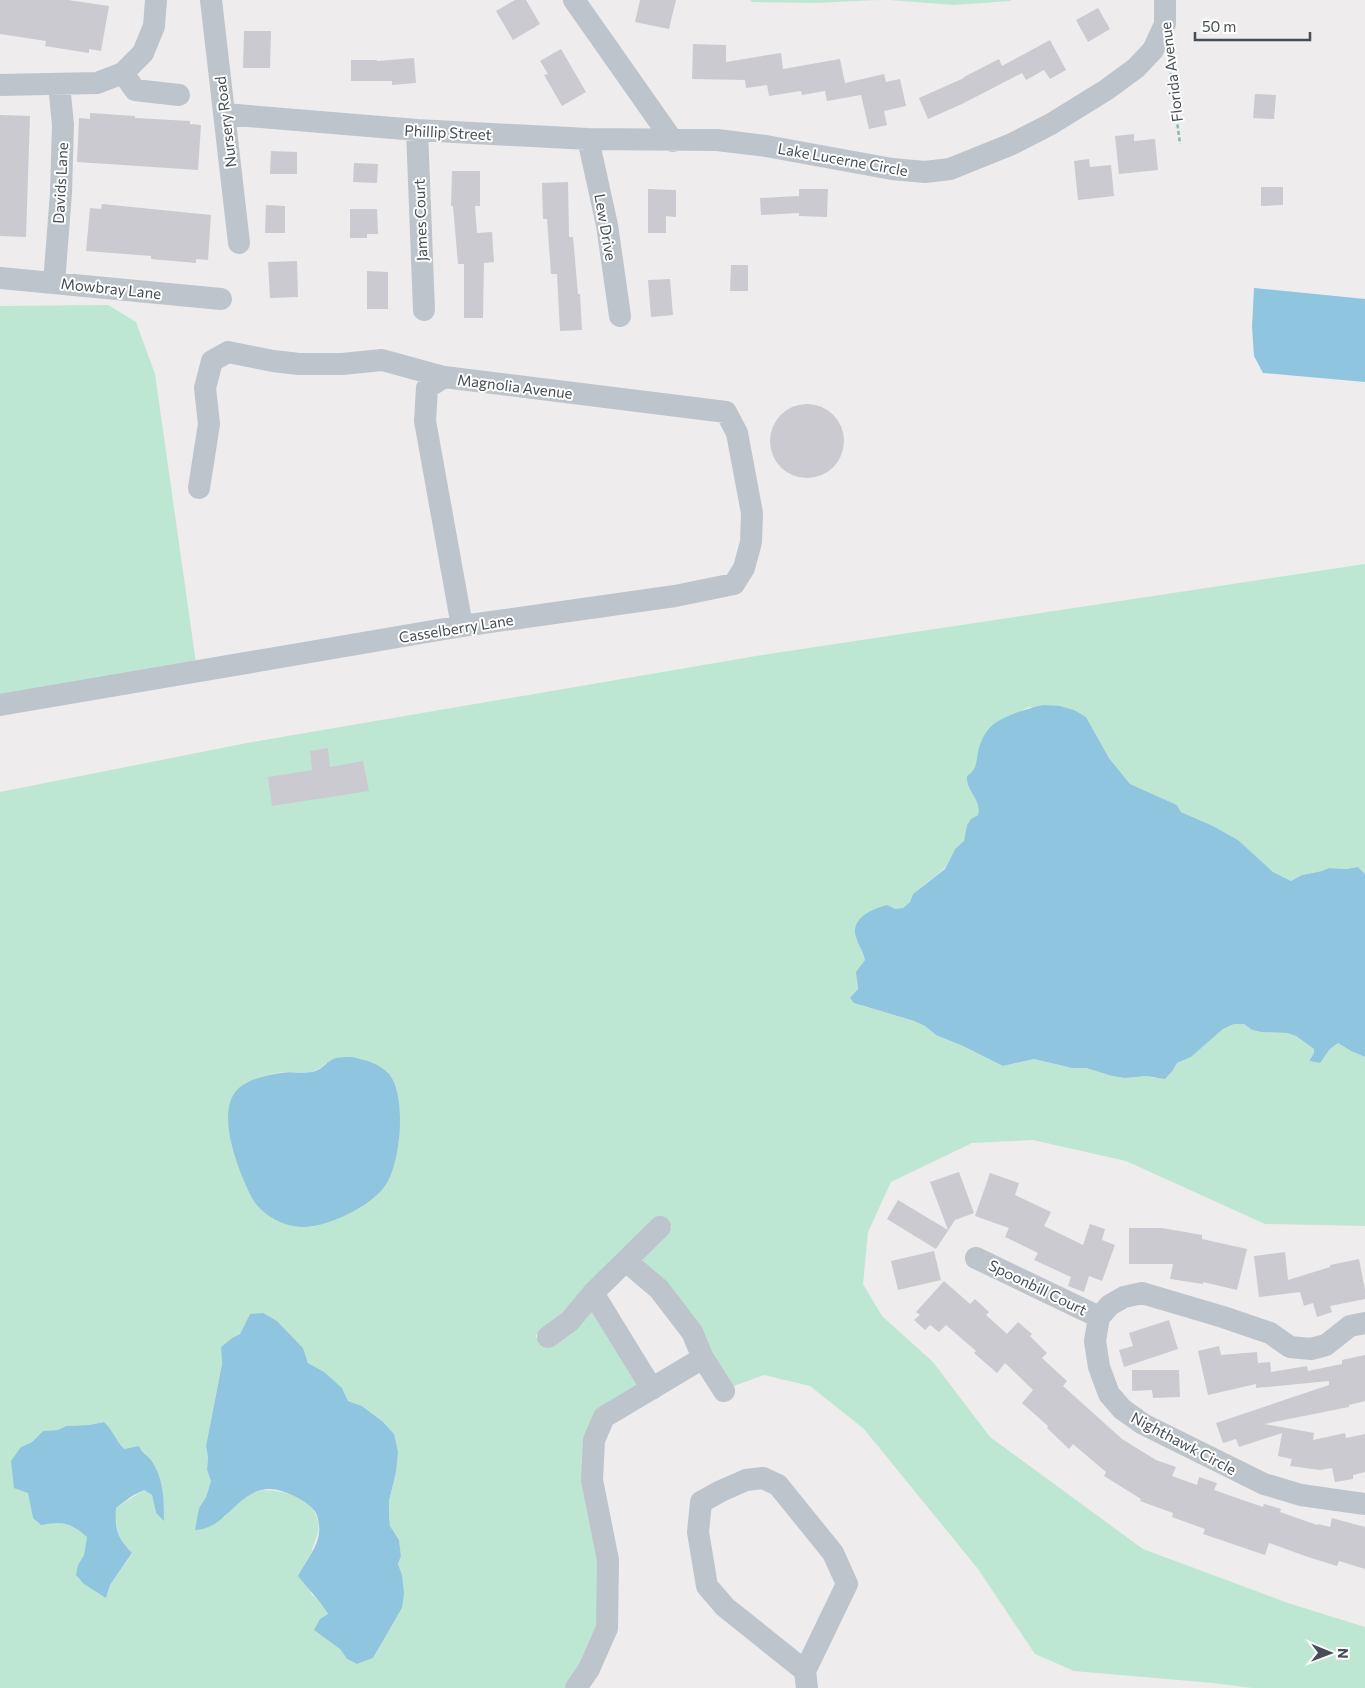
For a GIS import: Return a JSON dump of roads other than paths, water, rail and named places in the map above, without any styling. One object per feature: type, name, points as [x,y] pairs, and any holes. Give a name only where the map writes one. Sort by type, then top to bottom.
[{"type":"street","points":[[0,85],[96,83],[123,73],[143,53],[154,26],[156,0]]},
{"type":"street","name":"Nursery Road","points":[[211,0],[239,243]]},
{"type":"street","points":[[574,0],[673,141]]},
{"type":"street","name":"Florida Avenue","points":[[1165,0],[1165,24]]},
{"type":"street","name":"Lake Lucerne Circle","points":[[673,141],[717,140],[766,146],[892,169],[925,172],[950,168],[1020,140],[1051,124],[1106,90],[1136,68],[1153,50],[1165,24]]},
{"type":"street","points":[[123,73],[135,90],[179,95]]},
{"type":"street","name":"Davids Lane","points":[[54,283],[61,193],[63,125],[59,84]]},
{"type":"street","name":"Phillip Street","points":[[224,114],[417,130],[588,139],[673,141]]},
{"type":"street","name":"James Court","points":[[417,130],[424,310]]},
{"type":"street","name":"Lew Drive","points":[[588,139],[607,225],[620,316]]},
{"type":"street","name":"Mowbray Lane","points":[[0,278],[221,299]]},
{"type":"street","points":[[200,488],[210,424],[205,388],[212,361],[228,352],[272,361],[299,364],[342,364],[382,360],[444,377]]},
{"type":"street","name":"Magnolia Avenue","points":[[462,626],[425,420],[427,388],[444,377],[726,412]]},
{"type":"street","name":"Casselberry Lane","points":[[0,705],[462,626],[675,596],[734,584],[744,568],[751,542],[752,513],[737,433],[726,412]]},
{"type":"street","points":[[548,1337],[570,1322],[593,1293],[660,1227]]},
{"type":"street","name":"Spoonbill Court","points":[[976,1258],[1099,1317]]},
{"type":"street","points":[[626,1261],[659,1289],[692,1332],[703,1358],[724,1391]]},
{"type":"street","points":[[593,1293],[652,1389]]},
{"type":"street","points":[[1099,1317],[1110,1305],[1124,1297],[1142,1293],[1223,1316],[1270,1333],[1290,1348],[1311,1349],[1326,1345],[1350,1326],[1365,1323]]},
{"type":"street","name":"Nighthawk Circle","points":[[1099,1317],[1095,1341],[1098,1367],[1109,1394],[1122,1410],[1143,1424],[1264,1484],[1302,1495],[1365,1504]]},
{"type":"street","points":[[576,1688],[589,1669],[607,1628],[608,1560],[592,1480],[594,1440],[604,1417],[703,1358]]},
{"type":"street","points":[[763,1478],[778,1485],[833,1553],[847,1584],[806,1679],[725,1607],[707,1586],[698,1532],[701,1502],[746,1480],[763,1478]]},
{"type":"water","points":[[1254,288],[1365,299],[1365,382],[1263,373],[1254,356],[1252,327]]},
{"type":"water","points":[[1044,705],[1060,706],[1074,710],[1086,717],[1109,758],[1130,784],[1177,805],[1181,812],[1213,826],[1238,840],[1273,872],[1291,881],[1302,875],[1329,868],[1346,869],[1358,867],[1365,874],[1365,1057],[1338,1043],[1330,1049],[1320,1063],[1309,1061],[1314,1053],[1314,1049],[1296,1036],[1287,1033],[1261,1032],[1252,1030],[1244,1024],[1234,1024],[1223,1029],[1191,1057],[1177,1063],[1165,1079],[1146,1076],[1125,1078],[1086,1068],[1072,1068],[1034,1059],[1003,1066],[936,1035],[925,1026],[914,1021],[854,1003],[850,998],[858,989],[856,972],[865,960],[855,933],[858,922],[870,911],[887,905],[895,909],[903,908],[910,902],[913,894],[945,869],[955,849],[964,841],[967,825],[971,819],[978,815],[978,804],[968,786],[967,776],[973,771],[980,743],[987,731],[997,722],[1018,712]]},
{"type":"water","points":[[352,1057],[381,1067],[389,1074],[395,1084],[400,1113],[400,1130],[391,1176],[379,1193],[353,1212],[314,1226],[297,1227],[288,1225],[263,1212],[252,1198],[241,1174],[231,1143],[229,1127],[228,1112],[232,1098],[243,1085],[259,1078],[284,1072],[303,1073],[315,1071],[333,1059]]},
{"type":"water","points":[[263,1313],[277,1321],[303,1348],[308,1363],[324,1372],[342,1388],[348,1401],[362,1406],[382,1421],[394,1434],[398,1452],[396,1472],[389,1501],[389,1517],[390,1526],[399,1540],[401,1556],[398,1564],[402,1575],[404,1594],[402,1608],[373,1658],[357,1664],[347,1659],[340,1649],[314,1630],[320,1619],[328,1614],[298,1576],[314,1549],[318,1537],[319,1522],[317,1515],[308,1504],[282,1491],[270,1489],[259,1491],[249,1495],[216,1523],[206,1528],[195,1530],[199,1508],[206,1497],[211,1481],[207,1470],[208,1457],[206,1446],[222,1364],[221,1347],[240,1334],[250,1314]]},
{"type":"water","points":[[104,1422],[124,1449],[139,1446],[151,1460],[161,1482],[164,1513],[164,1521],[156,1513],[152,1495],[144,1490],[116,1508],[118,1533],[132,1553],[110,1585],[106,1598],[84,1584],[76,1575],[78,1565],[84,1555],[87,1537],[66,1524],[41,1525],[33,1518],[28,1493],[14,1488],[11,1461],[21,1447],[32,1442],[43,1431],[58,1430],[66,1426]]}]
